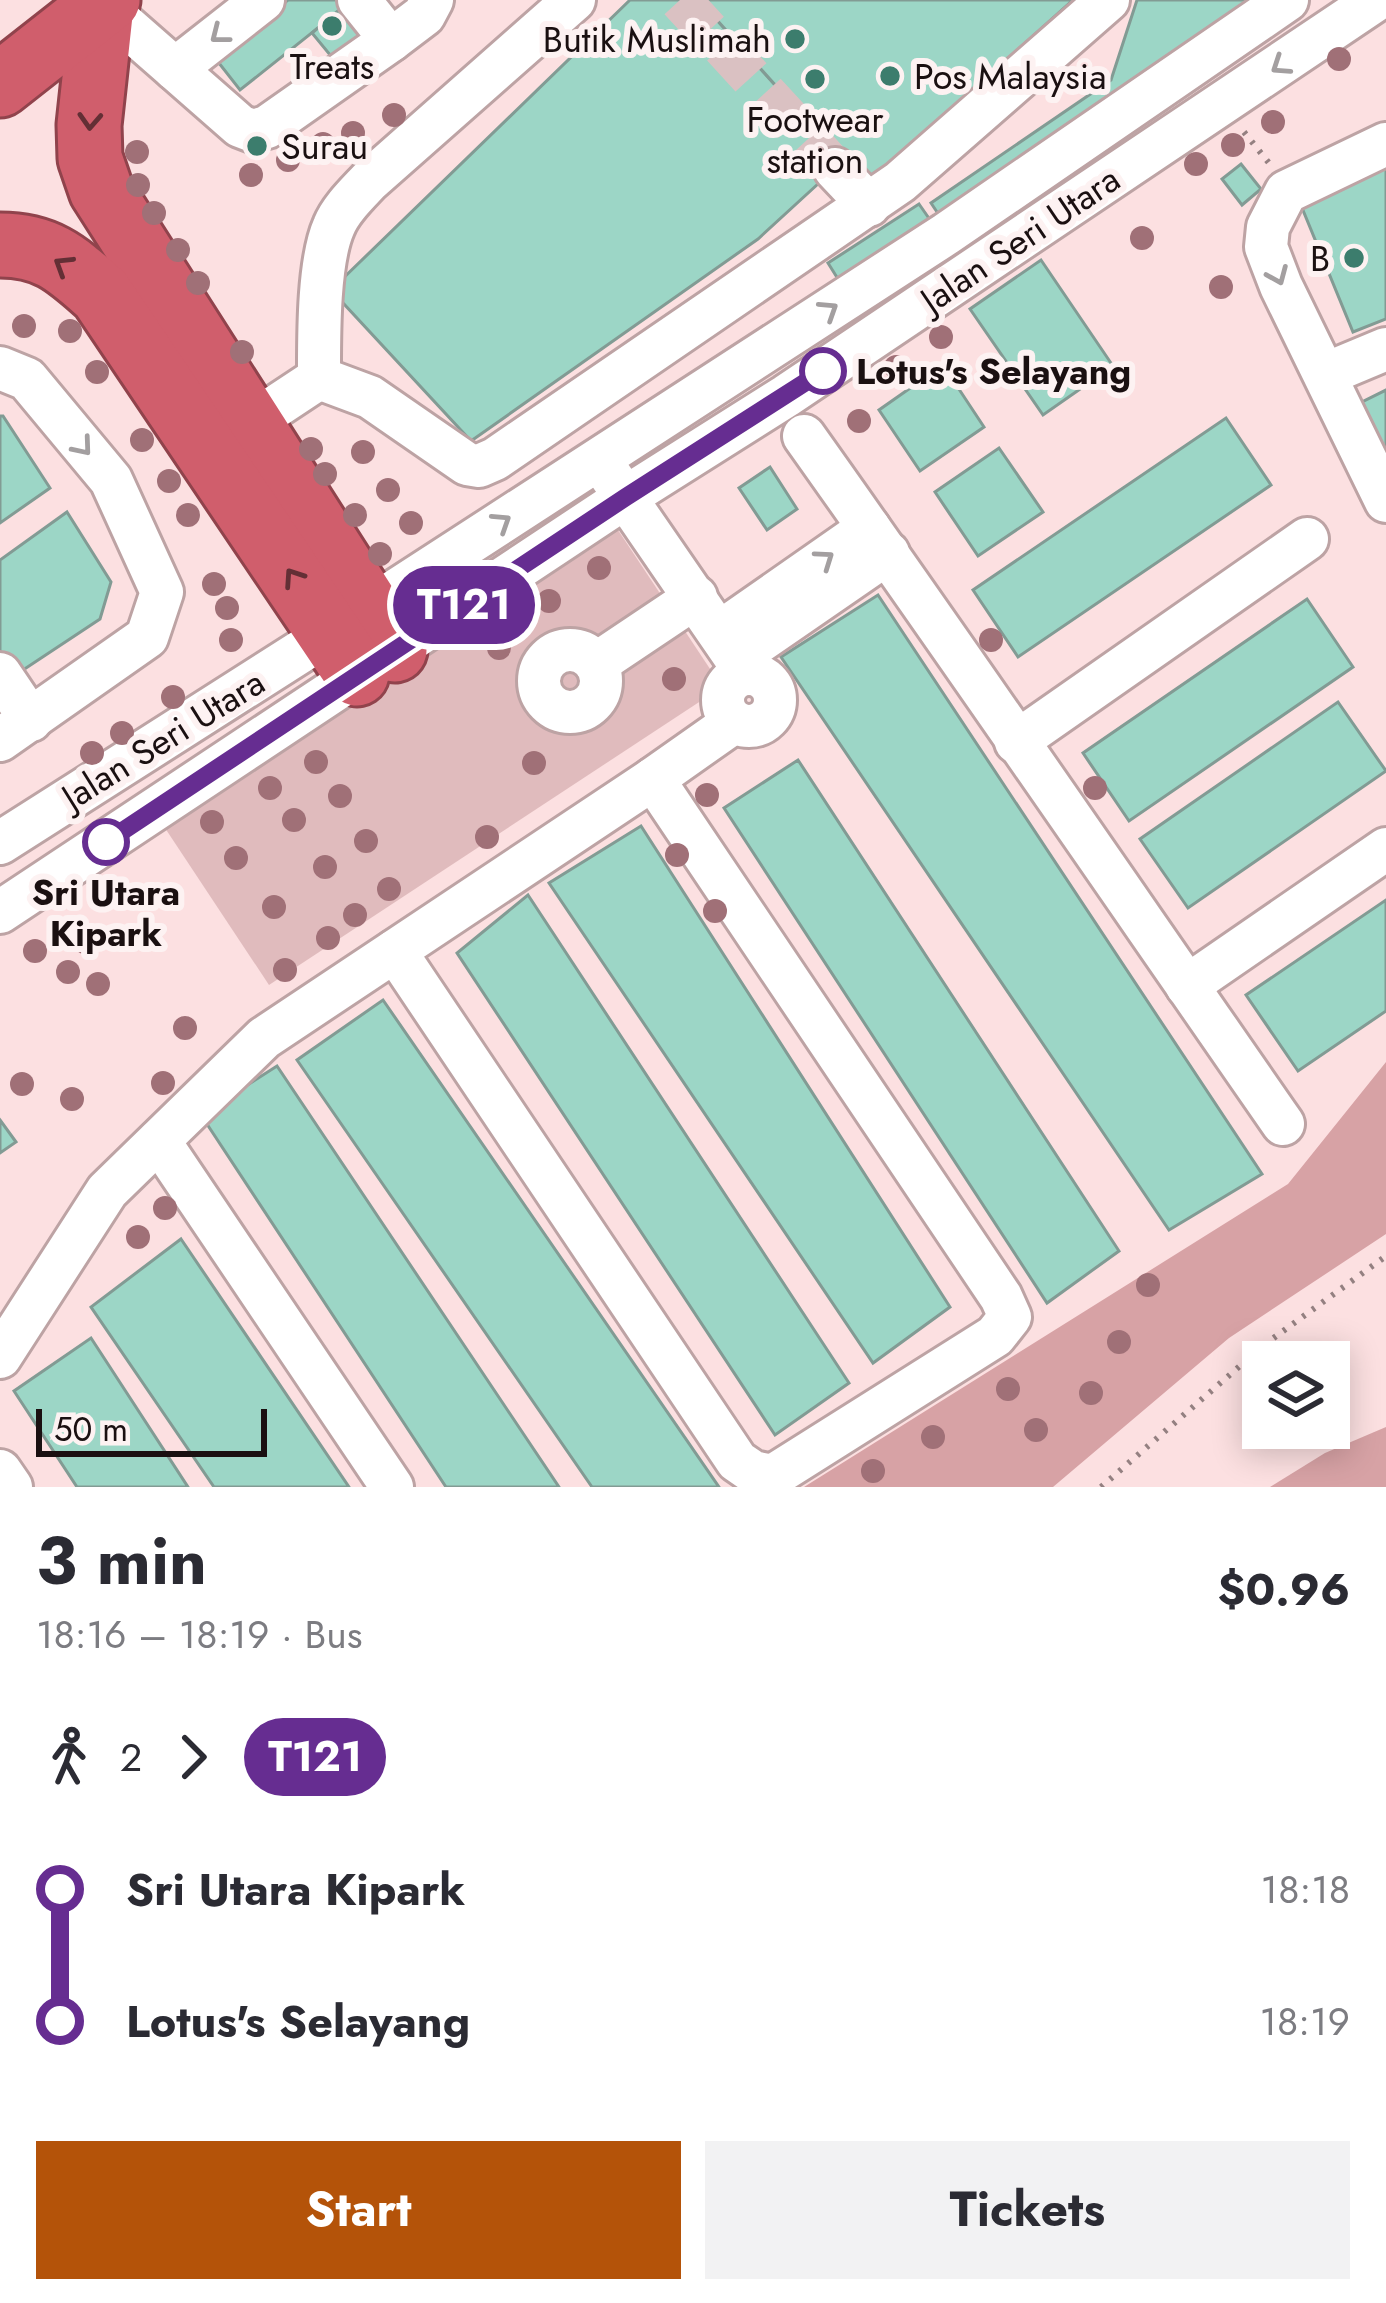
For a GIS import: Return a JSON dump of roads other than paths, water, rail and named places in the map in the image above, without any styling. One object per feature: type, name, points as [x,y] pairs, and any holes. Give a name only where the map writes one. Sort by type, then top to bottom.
[{"type":"highway","points":[[0,85],[105,3]]},
{"type":"highway","points":[[105,3],[89,124],[90,158],[96,174],[113,210],[248,424],[363,641]]},
{"type":"highway","points":[[0,245],[59,258],[101,294],[363,641]]},
{"type":"street","points":[[175,69],[262,0]]},
{"type":"street","points":[[358,0],[392,40]]},
{"type":"street","points":[[105,3],[240,126],[253,131],[267,127],[392,40],[424,15],[432,0]]},
{"type":"street","points":[[319,379],[327,250],[340,215],[369,182],[574,0]]},
{"type":"street","points":[[319,379],[370,397],[467,464],[479,466],[495,459],[900,182],[1108,0]]},
{"type":"street","name":"Jalan Seri Utara","points":[[0,912],[154,830],[363,641],[599,459],[946,234],[1287,0]]},
{"type":"street","name":"Jalan Seri Utara","points":[[0,843],[626,497],[786,396],[1376,0]]},
{"type":"street","points":[[1386,144],[1286,192],[1268,227],[1266,247],[1386,501]]},
{"type":"street","points":[[835,169],[869,205]]},
{"type":"street","points":[[1326,374],[1386,349]]},
{"type":"street","points":[[0,368],[27,379],[111,480],[162,592],[147,637],[15,730],[0,674]]},
{"type":"street","points":[[248,424],[319,379]]},
{"type":"street","points":[[804,436],[1283,1124]]},
{"type":"street","points":[[0,1357],[107,1191],[264,1038],[734,722],[746,727],[770,718],[776,694],[770,682],[725,640],[599,459]]},
{"type":"street","points":[[1016,742],[1307,539]]},
{"type":"street","points":[[596,664],[725,640],[879,541]]},
{"type":"street","points":[[395,951],[737,1460],[753,1472],[773,1476],[995,1336],[1010,1317],[1001,1297],[653,779]]},
{"type":"street","points":[[1187,986],[1386,849]]},
{"type":"street","points":[[159,1141],[392,1487]]},
{"type":"street","points":[[0,1471],[11,1487]]},
{"type":"tunnel","points":[[680,0],[835,169]]},
{"type":"place","name":"Treats","points":[[332,26]]},
{"type":"place","name":"Butik Muslimah","points":[[795,39]]},
{"type":"place","name":"Pos Malaysia","points":[[890,76]]},
{"type":"place","name":"Footwear station","points":[[815,79]]},
{"type":"place","name":"Surau","points":[[257,146]]},
{"type":"place","name":"B","points":[[1354,258]]},
{"type":"place","name":"Lotus's Selayang","points":[[823,371]]},
{"type":"place","name":"Sri Utara Kipark","points":[[106,842]]}]
